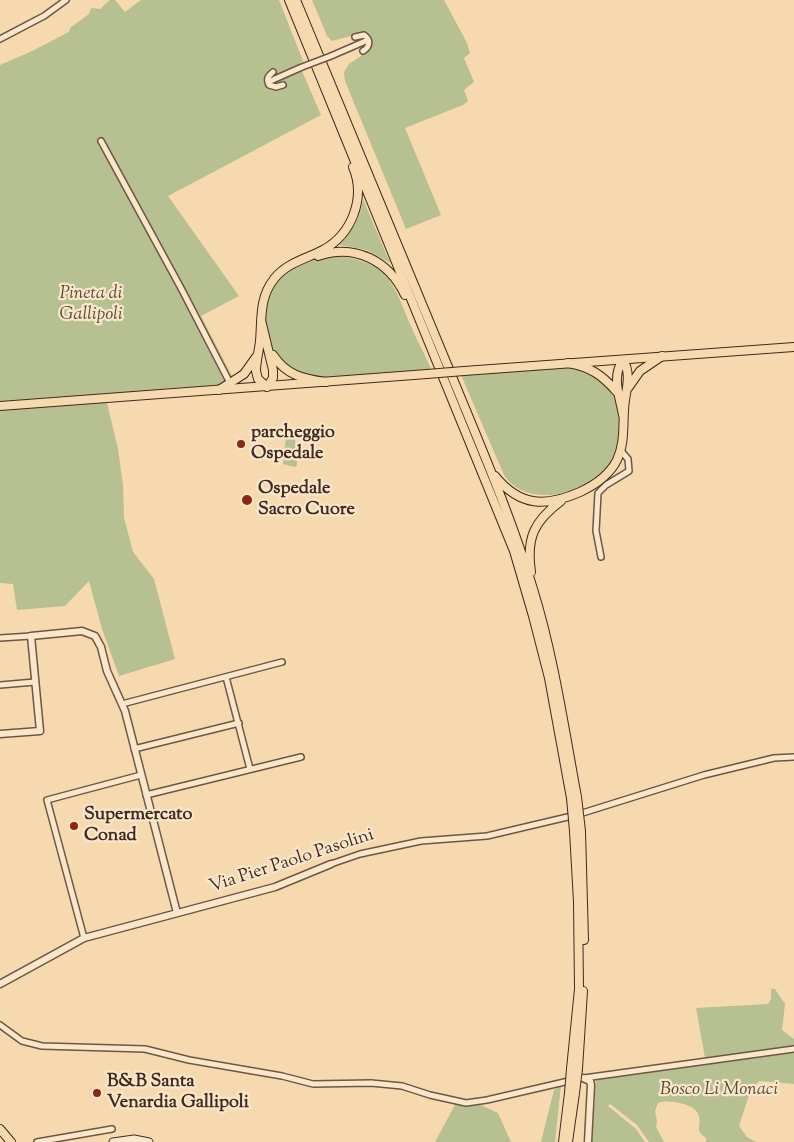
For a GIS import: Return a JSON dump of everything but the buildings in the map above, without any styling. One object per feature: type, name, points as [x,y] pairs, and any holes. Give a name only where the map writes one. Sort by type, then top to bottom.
[{"type":"main road","points":[[290,0],[514,551],[534,616],[550,678],[574,798]]},
{"type":"main road","points":[[296,0],[403,256],[489,469],[533,589]]},
{"type":"main road","points":[[267,387],[257,376],[256,367],[262,304],[266,292],[276,277],[290,265],[323,250],[333,243],[349,224],[356,206],[358,188],[355,172],[337,127],[328,97]]},
{"type":"main road","points":[[290,265],[322,254],[339,252],[360,254],[380,263],[400,283],[423,337],[433,352]]},
{"type":"main road","points":[[261,320],[274,374],[267,387]]},
{"type":"main road","points":[[266,342],[283,368],[293,375],[304,379],[326,382]]},
{"type":"main road","points":[[0,406],[794,347]]},
{"type":"main road","points":[[219,390],[244,374],[258,354]]},
{"type":"main road","points":[[627,390],[640,371],[662,356]]},
{"type":"main road","points":[[568,1142],[579,989],[578,831],[555,676],[533,589],[528,555],[532,534],[543,515],[564,499],[597,483],[616,463],[623,440],[623,415],[627,390],[628,371],[623,360]]},
{"type":"main road","points":[[623,360],[617,371],[617,392],[623,415]]},
{"type":"main road","points":[[568,363],[585,367],[599,374],[617,392]]},
{"type":"main road","points":[[489,469],[511,493],[525,500],[537,502],[564,499]]},
{"type":"main road","points":[[563,1142],[572,1093]]},
{"type":"main road","points":[[0,1129],[11,1142]]},
{"type":"main road","points":[[113,1142],[134,1139],[149,1142]]},
{"type":"street","points":[[0,39],[44,16],[66,0]]},
{"type":"street","points":[[355,37],[364,35],[368,40],[368,48],[363,51]]},
{"type":"street","points":[[268,82],[368,40]]},
{"type":"street","points":[[273,72],[268,75],[269,85],[284,85]]},
{"type":"street","points":[[102,141],[230,383]]},
{"type":"street","points":[[601,557],[596,531],[598,493],[629,471],[628,459],[621,451]]},
{"type":"street","points":[[0,638],[82,631],[94,635],[98,639],[107,671],[122,704],[177,913]]},
{"type":"street","points":[[0,734],[40,731],[31,636]]},
{"type":"street","points":[[122,704],[282,662]]},
{"type":"street","points":[[226,677],[250,769]]},
{"type":"street","points":[[0,685],[35,682]]},
{"type":"street","points":[[134,749],[239,723]]},
{"type":"street","name":"Via Pier Paolo Pasolini","points":[[0,984],[84,938],[275,887],[360,854],[421,841],[487,836],[576,815],[704,775],[774,758],[794,756]]},
{"type":"street","points":[[146,795],[301,757]]},
{"type":"street","points":[[84,938],[47,800],[141,775]]},
{"type":"street","points":[[0,1025],[17,1039],[47,1047],[145,1048],[189,1060],[274,1074],[313,1084],[402,1086],[430,1096],[466,1103],[487,1100],[563,1081],[794,1049]]},
{"type":"street","points":[[582,1078],[590,1081],[591,1085],[588,1142]]},
{"type":"street","points":[[37,1142],[112,1129]]},
{"type":"green space","name":"Pineta di Gallipoli","points":[[110,0],[115,0],[125,12],[141,0],[279,0],[303,61],[299,64],[321,115],[168,196],[239,296],[201,316],[233,378],[219,385],[209,387],[184,387],[120,393],[107,403],[118,449],[123,485],[124,518],[133,552],[154,579],[175,659],[119,676],[102,629],[89,581],[65,606],[17,610],[13,584],[0,583],[0,65],[69,32],[70,28],[89,14],[91,8],[100,9]]},
{"type":"green space","points":[[312,0],[444,0],[467,43],[470,53],[464,58],[474,82],[464,90],[468,101],[463,105],[405,128],[441,215],[406,229],[345,81],[344,72],[349,64],[370,50],[372,42],[365,32],[332,41],[327,36]]},
{"type":"green space","points":[[363,199],[390,263],[367,250],[339,245],[355,224]]},
{"type":"green space","points":[[332,255],[364,262],[384,274],[397,294],[431,369],[334,378],[314,378],[294,372],[277,358],[265,323],[265,306],[269,294],[276,283],[295,267],[319,257]]},
{"type":"green space","points":[[568,366],[591,372],[598,376],[615,395],[621,422],[616,452],[608,468],[585,485],[571,491],[556,494],[540,495],[526,492],[514,486],[504,475],[461,375]]},
{"type":"green space","points":[[286,438],[295,439],[297,465],[295,467],[283,464]]},
{"type":"green space","points":[[771,989],[775,989],[785,1004],[782,1030],[794,1039],[794,1047],[705,1058],[696,1008],[768,1004],[771,999]]},
{"type":"green space","name":"Bosco Li Monaci","points":[[794,1051],[794,1084],[759,1081],[750,1092],[739,1126],[747,1137],[756,1142],[706,1142],[706,1138],[699,1129],[699,1118],[696,1110],[680,1103],[662,1102],[658,1103],[655,1111],[656,1127],[664,1142],[649,1142],[637,1125],[610,1104],[608,1106],[636,1129],[645,1142],[592,1142],[596,1078]]},
{"type":"green space","points":[[561,1085],[555,1142],[541,1142],[554,1090]]},
{"type":"green space","points":[[456,1103],[481,1105],[498,1113],[511,1142],[435,1142]]},
{"type":"place","name":"parcheggio Ospedale","points":[[241,444]]},
{"type":"place","name":"Ospedale Sacro Cuore","points":[[247,500]]},
{"type":"place","name":"Supermercato Conad","points":[[74,826]]},
{"type":"place","name":"B&B Santa Venardia Gallipoli","points":[[97,1093]]}]
